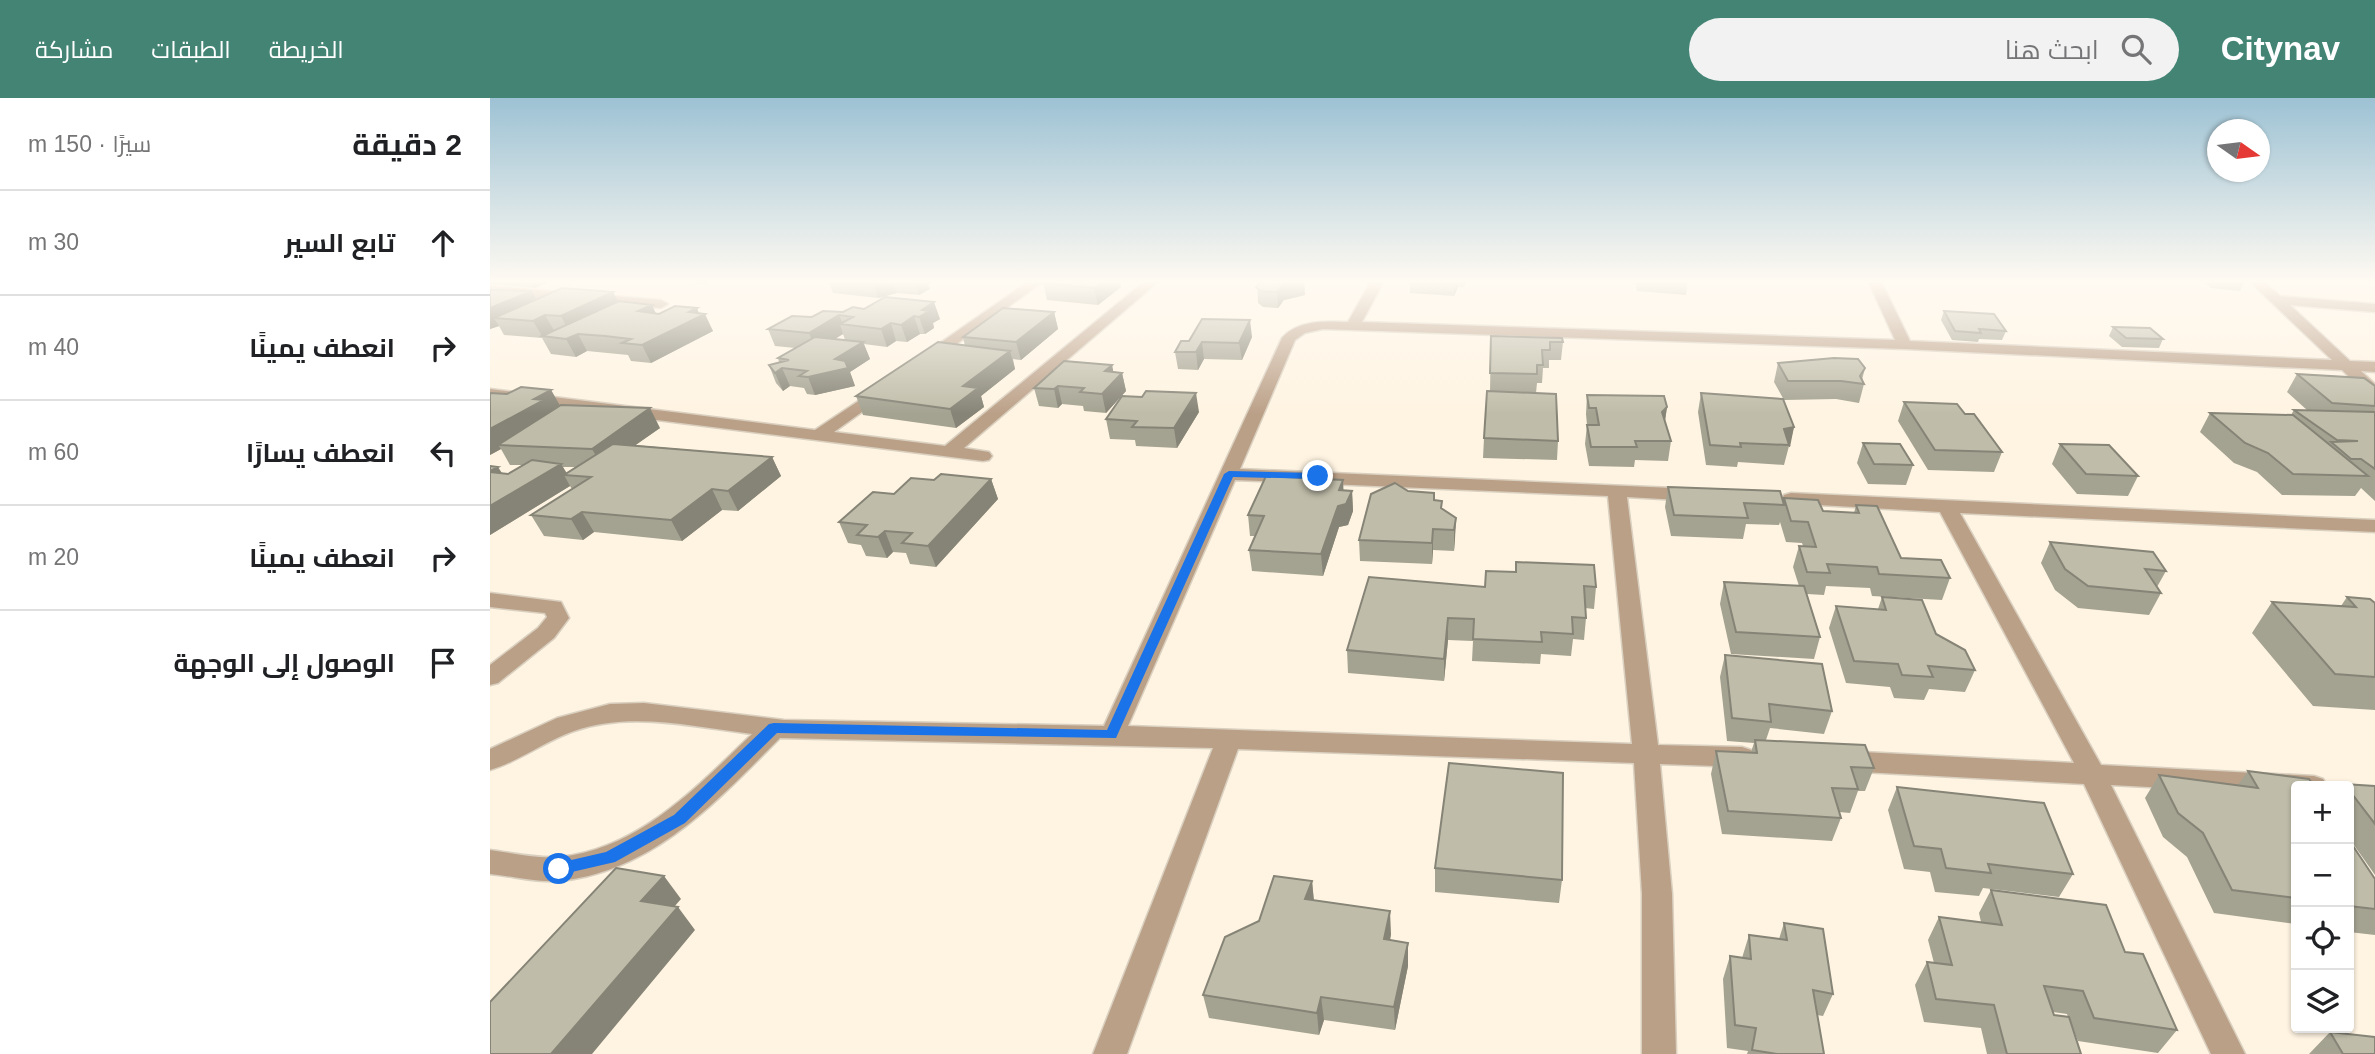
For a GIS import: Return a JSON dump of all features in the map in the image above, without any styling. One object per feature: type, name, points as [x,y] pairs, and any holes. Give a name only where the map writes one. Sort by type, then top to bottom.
[{"type":"street","points":[[917,365],[973,326]]},
{"type":"street","points":[[950,451],[1099,326]]},
{"type":"street","points":[[1112,735],[1289,338],[1300,330],[1323,326],[1905,345],[2375,367]]},
{"type":"street","points":[[1896,326],[1905,345]]},
{"type":"street","points":[[2303,326],[2375,393]]},
{"type":"street","points":[[818,435],[895,381]]},
{"type":"street","points":[[490,394],[983,456]]},
{"type":"street","points":[[1229,474],[1710,496]]},
{"type":"street","points":[[1617,492],[1646,752],[1657,894],[1659,1054]]},
{"type":"street","points":[[1777,499],[2375,526]]},
{"type":"street","points":[[1947,507],[2092,773],[2228,1054]]},
{"type":"street","points":[[490,600],[552,607],[558,618],[546,633],[490,677]]},
{"type":"street","points":[[490,760],[566,724],[610,713],[644,712],[774,728],[1112,735],[1772,758]]},
{"type":"street","points":[[490,862],[559,869],[609,858],[680,819],[774,728]]},
{"type":"street","points":[[1110,1054],[1228,739]]},
{"type":"street","points":[[1814,760],[2291,785]]},
{"type":"building","points":[[565,326],[681,326],[642,345],[622,343],[631,339],[605,336],[578,334],[566,339],[542,336]]},
{"type":"building","points":[[774,326],[821,326],[809,333],[768,329]]},
{"type":"building","points":[[853,326],[887,326],[881,329]]},
{"type":"building","points":[[979,326],[1037,326],[1016,342],[963,337]]},
{"type":"building","points":[[1198,326],[1247,326],[1239,343],[1202,342],[1196,352],[1175,352],[1181,341],[1189,341]]},
{"type":"building","points":[[1952,326],[2002,326],[2006,331],[1979,329],[1981,333],[1955,331]]},
{"type":"building","points":[[2113,327],[2150,328],[2163,339],[2126,338]]},
{"type":"building","points":[[1491,336],[1562,338],[1563,342],[1550,342],[1550,350],[1542,350],[1543,365],[1537,365],[1537,374],[1490,373]]},
{"type":"building","points":[[815,337],[863,342],[835,359],[845,361],[848,368],[808,377],[799,376],[807,371],[782,368],[775,373],[769,365],[789,360],[778,358]]},
{"type":"building","points":[[938,342],[1010,351],[963,386],[978,388],[950,409],[856,396]]},
{"type":"building","points":[[1834,358],[1858,359],[1865,368],[1860,376],[1864,384],[1788,381],[1778,363]]},
{"type":"building","points":[[1064,361],[1112,365],[1105,371],[1122,373],[1102,394],[1080,392],[1084,388],[1034,388]]},
{"type":"building","points":[[2297,374],[2364,378],[2375,386],[2375,406],[2332,403]]},
{"type":"building","points":[[521,387],[551,390],[534,399],[544,400],[490,429],[490,393],[507,394]]},
{"type":"building","points":[[1146,391],[1196,393],[1174,428],[1132,427],[1137,421],[1106,419],[1122,396],[1142,397]]},
{"type":"building","points":[[1487,391],[1556,394],[1558,441],[1484,438]]},
{"type":"building","points":[[1701,393],[1783,399],[1794,427],[1784,429],[1789,445],[1710,445]]},
{"type":"building","points":[[1587,395],[1664,396],[1667,407],[1662,412],[1671,441],[1635,441],[1637,447],[1591,447],[1587,425],[1599,425],[1596,408],[1589,408]]},
{"type":"building","points":[[1904,402],[1957,404],[1965,414],[1974,414],[2002,452],[1935,450]]},
{"type":"building","points":[[561,405],[650,408],[592,449],[498,445]]},
{"type":"building","points":[[2294,410],[2375,412],[2375,469],[2361,459],[2351,459],[2331,442],[2358,441],[2337,440]]},
{"type":"building","points":[[2210,413],[2293,415],[2368,476],[2293,474],[2268,453],[2245,443]]},
{"type":"building","points":[[1863,443],[1900,444],[1913,465],[1874,464]]},
{"type":"building","points":[[613,444],[772,457],[728,491],[712,489],[671,520],[582,512],[571,519],[531,515],[591,477],[564,475]]},
{"type":"building","points":[[2060,444],[2109,445],[2138,476],[2086,474]]},
{"type":"building","points":[[532,460],[561,464],[490,506],[490,472],[508,474]]},
{"type":"building","points":[[941,474],[991,479],[928,546],[902,543],[912,533],[885,531],[878,537],[857,535],[867,525],[839,522],[873,492],[894,494],[911,478],[934,480]]},
{"type":"building","points":[[1266,476],[1343,480],[1339,490],[1352,491],[1346,504],[1338,506],[1321,554],[1249,550],[1264,516],[1248,515]]},
{"type":"building","points":[[1395,483],[1408,491],[1434,493],[1434,500],[1442,501],[1441,508],[1456,518],[1454,530],[1433,529],[1432,543],[1359,540],[1371,494]]},
{"type":"building","points":[[1668,487],[1780,491],[1784,505],[1744,503],[1748,518],[1674,515]]},
{"type":"building","points":[[1784,498],[1818,500],[1823,511],[1859,513],[1856,505],[1877,506],[1901,558],[1941,560],[1950,578],[1879,574],[1877,567],[1827,564],[1830,573],[1807,572],[1799,546],[1816,547],[1808,522],[1791,521]]},
{"type":"building","points":[[2050,542],[2153,552],[2166,571],[2145,569],[2161,593],[2088,586],[2065,569]]},
{"type":"building","points":[[1516,562],[1594,565],[1596,587],[1584,586],[1586,618],[1572,617],[1573,634],[1541,632],[1542,642],[1473,639],[1474,619],[1448,618],[1444,659],[1347,650],[1369,577],[1485,587],[1486,571],[1516,572]]},
{"type":"building","points":[[1724,582],[1804,586],[1820,637],[1736,632]]},
{"type":"building","points":[[1882,597],[1922,600],[1936,634],[1965,650],[1975,670],[1928,666],[1933,677],[1902,675],[1898,664],[1854,661],[1836,606],[1886,610]]},
{"type":"building","points":[[2347,597],[2370,599],[2375,603],[2375,677],[2335,674],[2272,602],[2356,607]]},
{"type":"building","points":[[1725,655],[1822,664],[1832,711],[1769,704],[1771,722],[1732,718]]},
{"type":"building","points":[[1755,740],[1865,745],[1874,768],[1851,767],[1858,789],[1832,788],[1841,818],[1728,811],[1716,751],[1757,753]]},
{"type":"building","points":[[1449,763],[1563,773],[1562,880],[1435,868]]},
{"type":"building","points":[[2248,771],[2310,781],[2291,781],[2291,897],[2232,890],[2203,833],[2178,813],[2159,775],[2258,788]]},
{"type":"building","points":[[2354,785],[2375,786],[2375,824],[2354,797]]},
{"type":"building","points":[[1897,787],[2044,803],[2073,874],[1988,864],[1991,873],[1946,868],[1941,849],[1914,846]]},
{"type":"building","points":[[2354,848],[2375,879],[2375,909],[2354,907]]},
{"type":"building","points":[[616,868],[664,876],[641,901],[678,907],[551,1054],[490,1054],[490,1002]]},
{"type":"building","points":[[1274,876],[1312,881],[1305,899],[1390,911],[1384,939],[1408,943],[1394,1007],[1321,997],[1317,1013],[1203,995],[1225,937],[1259,921]]},
{"type":"building","points":[[1991,890],[2106,905],[2125,952],[2143,954],[2177,1030],[2094,1018],[2083,991],[2044,986],[2054,1015],[2069,1017],[2081,1054],[2007,1054],[1994,1005],[1936,999],[1927,962],[1952,965],[1939,917],[2002,925]]},
{"type":"building","points":[[1784,923],[1823,929],[1833,994],[1813,990],[1824,1054],[1777,1054],[1752,1050],[1756,1028],[1735,1025],[1730,956],[1751,959],[1749,935],[1787,940]]},
{"type":"building","points":[[2331,1033],[2375,1037],[2375,1054],[2343,1054]]},
{"type":"route","points":[[559,869],[609,858],[680,819],[774,728],[1112,735],[1229,474],[1318,476]]}]
